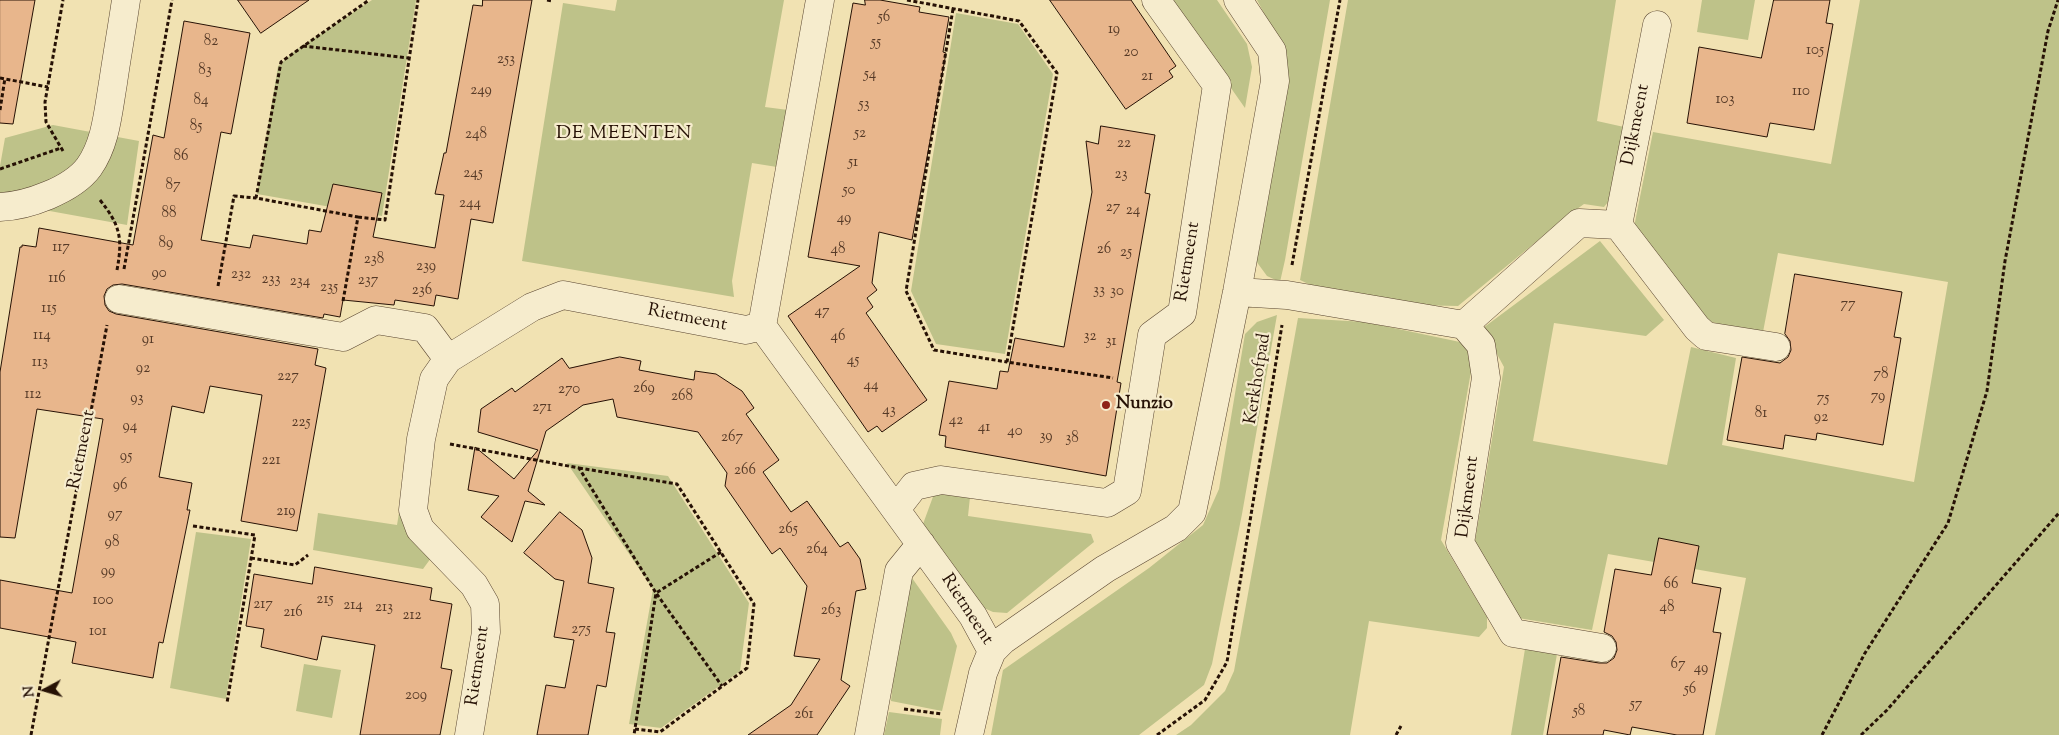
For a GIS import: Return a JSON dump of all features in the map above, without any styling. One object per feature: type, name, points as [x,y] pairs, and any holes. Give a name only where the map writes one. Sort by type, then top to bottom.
[{"type":"street","points":[[0,207],[16,207],[32,202],[60,189],[88,168],[104,137],[126,0]]},
{"type":"street","points":[[762,326],[820,0]]},
{"type":"street","name":"Rietmeent","points":[[896,509],[914,486],[941,480],[1107,503],[1127,491],[1152,335],[1182,313],[1217,85],[1156,0]]},
{"type":"street","name":"Rietmeent","points":[[969,735],[983,673],[992,651],[1003,640],[1105,568],[1176,528],[1192,512],[1237,292],[1275,81],[1272,51],[1238,0]]},
{"type":"street","name":"Dijkmeent","points":[[1618,225],[1657,24]]},
{"type":"street","points":[[1237,292],[1287,295],[1464,325],[1579,224],[1618,225],[1706,336],[1776,347]]},
{"type":"street","name":"Rietmeent","points":[[469,735],[486,632],[485,604],[474,585],[420,529],[413,510],[421,439],[434,379],[448,359],[532,307],[563,295],[746,330],[762,326],[973,616],[992,651]]},
{"type":"street","points":[[114,297],[212,316],[344,337],[376,320],[426,328],[448,359]]},
{"type":"street","name":"Dijkmeent","points":[[1464,325],[1481,345],[1486,378],[1460,542],[1513,633],[1602,648]]},
{"type":"street","points":[[870,735],[899,571],[921,544]]},
{"type":"path","name":"Rietmeent","points":[[31,735],[114,297],[121,239],[109,212],[61,148],[46,122],[45,102],[63,0]]},
{"type":"path","points":[[114,297],[172,0]]},
{"type":"path","points":[[256,198],[281,62],[369,0]]},
{"type":"path","points":[[212,316],[234,196],[385,220],[418,0]]},
{"type":"path","points":[[548,0],[552,1]]},
{"type":"path","points":[[907,0],[1019,21],[1057,73],[1007,362]]},
{"type":"path","name":"Kerkhofpad","points":[[1157,735],[1205,700],[1227,662],[1287,295],[1340,0]]},
{"type":"path","points":[[1822,735],[1865,653],[1948,523],[1987,391],[2005,261],[2048,31],[2058,0]]},
{"type":"path","points":[[953,9],[906,291],[934,350],[1144,383]]},
{"type":"path","points":[[302,46],[409,58]]},
{"type":"path","points":[[0,78],[48,87]]},
{"type":"path","points":[[0,110],[5,78]]},
{"type":"path","points":[[0,169],[61,148]]},
{"type":"path","points":[[337,336],[358,217]]},
{"type":"path","points":[[421,439],[677,484],[754,604],[746,668],[660,732],[635,729]]},
{"type":"path","points":[[579,468],[656,593],[722,686]]},
{"type":"path","points":[[1861,735],[1887,710],[2059,513]]},
{"type":"path","points":[[193,526],[255,535],[228,703]]},
{"type":"path","points":[[634,735],[656,593],[721,552]]},
{"type":"path","points":[[251,558],[295,565],[308,555]]},
{"type":"path","points":[[1396,735],[1401,726]]},
{"type":"green space","points":[[372,0],[416,0],[382,216],[257,194],[278,66],[295,51]]},
{"type":"green space","points":[[617,0],[784,0],[765,107],[788,110],[777,167],[752,163],[732,281],[734,297],[522,261],[563,3],[615,11]]},
{"type":"green space","points":[[1169,0],[1217,0],[1247,44],[1252,67],[1245,108]]},
{"type":"green space","points":[[1257,0],[1330,0],[1280,282],[1267,276],[1256,261],[1283,102],[1287,57]]},
{"type":"green space","points":[[1348,0],[1616,0],[1597,121],[1624,127],[1612,197],[1604,207],[1584,204],[1458,306],[1411,305],[1319,289],[1300,280]]},
{"type":"green space","points":[[1702,0],[1755,0],[1748,40],[1697,32]]},
{"type":"green space","points":[[1860,0],[2059,0],[2059,735],[1715,735],[1746,578],[1608,554],[1592,630],[1518,618],[1474,547],[1504,367],[1483,328],[1600,241],[1664,320],[1646,336],[1554,323],[1533,441],[1667,465],[1691,347],[1736,358],[1722,445],[1914,482],[1948,282],[1778,253],[1763,332],[1727,326],[1705,320],[1634,227],[1653,132],[1831,164]]},
{"type":"green space","points":[[956,13],[1018,24],[1053,74],[1005,354],[936,344],[911,291]]},
{"type":"green space","points":[[53,125],[139,141],[127,225],[0,202],[0,166],[5,138]]},
{"type":"green space","points":[[1277,315],[1242,514],[1212,664],[1204,685],[1139,735],[991,735],[1003,670],[1149,568],[1203,525],[1219,489],[1245,334],[1257,322]]},
{"type":"green space","points":[[1298,318],[1365,322],[1460,342],[1469,353],[1472,366],[1441,540],[1487,617],[1487,628],[1479,637],[1369,621],[1350,735],[1176,735],[1191,725],[1225,691],[1234,671]]},
{"type":"green space","points":[[567,463],[668,476],[749,603],[740,671],[661,728],[629,724],[653,589]]},
{"type":"green space","points":[[947,493],[970,497],[968,516],[1091,534],[1094,542],[1007,613],[993,612],[984,608],[923,524],[934,494]]},
{"type":"green space","points":[[401,501],[431,558],[423,569],[313,550],[318,513],[397,525]]},
{"type":"green space","points":[[196,532],[251,539],[226,699],[170,688]]},
{"type":"green space","points":[[912,578],[951,633],[957,646],[942,711],[891,701],[895,661],[909,583]]},
{"type":"green space","points":[[1525,649],[1557,654],[1543,735],[1511,735]]},
{"type":"green space","points":[[304,664],[341,670],[332,718],[296,711]]},
{"type":"green space","points":[[889,712],[942,719],[940,735],[884,735]]},
{"type":"building","points":[[0,0],[35,0],[13,124],[0,123]]},
{"type":"building","points":[[238,0],[309,0],[261,33]]},
{"type":"building","points":[[483,0],[532,0],[493,223],[471,219],[458,299],[436,295],[434,306],[395,300],[394,305],[343,300],[340,317],[324,314],[323,318],[122,284],[113,285],[107,289],[104,296],[105,305],[109,311],[116,314],[318,349],[315,365],[326,368],[297,531],[241,521],[262,395],[210,386],[204,413],[172,406],[159,477],[192,483],[187,510],[190,510],[163,643],[159,642],[153,678],[72,663],[76,642],[0,628],[0,580],[72,593],[103,419],[37,409],[15,538],[0,537],[0,372],[20,247],[22,245],[36,247],[39,228],[133,245],[153,135],[164,138],[184,21],[250,33],[231,134],[221,132],[201,240],[250,248],[253,235],[307,244],[309,230],[321,232],[333,184],[382,193],[373,237],[435,248],[444,195],[435,194],[444,153],[446,153],[473,5],[482,6]]},
{"type":"building","points":[[865,0],[880,0],[920,7],[919,12],[949,17],[943,52],[946,53],[912,240],[879,232],[872,283],[877,290],[867,298],[873,307],[866,313],[927,400],[882,432],[877,426],[868,432],[788,316],[860,266],[808,257],[853,3],[865,5]]},
{"type":"building","points":[[1050,0],[1131,0],[1176,66],[1169,71],[1173,77],[1126,109]]},
{"type":"building","points":[[1774,0],[1830,0],[1826,23],[1833,24],[1814,130],[1770,123],[1767,137],[1687,123],[1699,47],[1761,58]]},
{"type":"building","points":[[1101,126],[1155,135],[1145,193],[1150,194],[1117,382],[1121,383],[1106,476],[945,447],[946,436],[939,435],[949,381],[997,389],[1000,371],[1008,372],[1015,338],[1064,347],[1092,192],[1086,141],[1098,144]]},
{"type":"building","points":[[1795,274],[1902,292],[1894,337],[1901,338],[1883,445],[1817,433],[1816,440],[1785,435],[1783,449],[1727,440],[1742,357],[1780,363],[1788,357],[1791,350],[1790,341],[1785,334]]},
{"type":"building","points":[[620,357],[641,361],[639,370],[694,380],[695,371],[716,374],[742,391],[754,408],[746,414],[779,460],[763,472],[791,512],[807,501],[840,547],[848,542],[860,559],[866,589],[856,591],[841,680],[850,686],[817,735],[748,735],[791,705],[820,659],[794,656],[807,586],[780,548],[772,554],[725,486],[727,473],[698,432],[617,417],[613,399],[583,405],[546,431],[528,491],[545,505],[525,501],[512,542],[481,517],[499,496],[468,490],[475,447],[514,479],[538,450],[478,432],[481,409],[512,388],[515,392],[562,358],[569,368]]},
{"type":"building","points":[[560,512],[582,530],[592,558],[588,583],[614,588],[606,632],[615,633],[606,687],[597,685],[588,735],[537,735],[546,685],[565,688],[574,640],[554,637],[564,581],[555,579],[524,553]]},
{"type":"building","points":[[1659,538],[1699,546],[1692,583],[1721,588],[1713,632],[1721,633],[1703,735],[1677,735],[1632,727],[1630,735],[1604,730],[1603,735],[1547,735],[1561,657],[1599,663],[1607,663],[1614,658],[1617,650],[1616,642],[1612,636],[1604,632],[1615,569],[1651,575]]},
{"type":"building","points":[[315,567],[432,588],[430,600],[452,604],[441,668],[452,670],[440,735],[360,735],[375,645],[322,636],[317,660],[261,647],[264,629],[246,626],[254,574],[312,584]]},
{"type":"place","name":"Nunzio","points":[[1106,405]]},
{"type":"district","name":"DE MEENTEN","points":[[624,135]]}]
